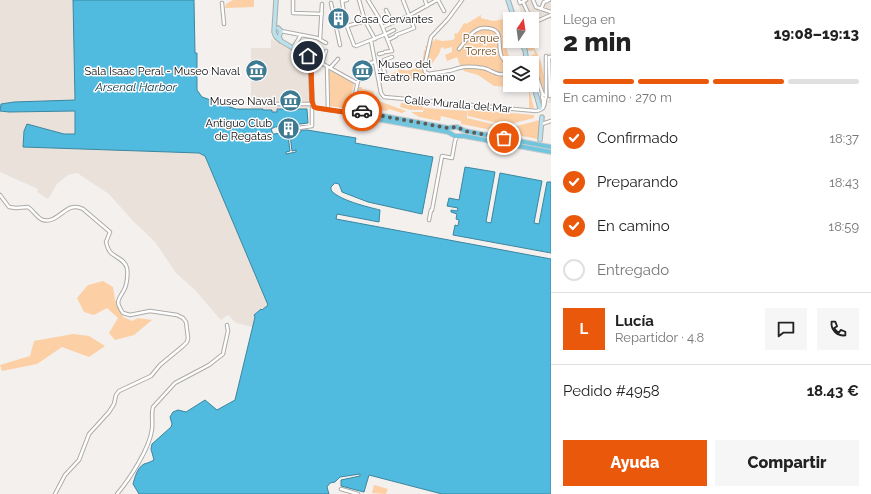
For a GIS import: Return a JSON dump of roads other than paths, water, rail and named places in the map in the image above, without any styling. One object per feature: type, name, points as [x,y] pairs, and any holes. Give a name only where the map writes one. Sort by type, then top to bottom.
[{"type":"main road","points":[[277,0],[276,22],[280,31],[280,38],[284,43]]},
{"type":"main road","points":[[277,0],[274,32],[277,38],[308,56],[311,60],[313,104]]},
{"type":"main road","points":[[508,0],[512,12]]},
{"type":"main road","points":[[274,32],[277,35],[280,31]]},
{"type":"main road","points":[[274,32],[280,31]]},
{"type":"main road","points":[[535,92],[540,109]]},
{"type":"main road","points":[[551,147],[543,145],[465,131],[457,128],[448,128],[359,111],[357,114],[358,117],[448,132],[456,135],[537,144],[551,152]]},
{"type":"main road","points":[[362,117],[364,115],[363,112]]},
{"type":"main road","points":[[537,144],[542,124],[542,117]]},
{"type":"main road","points":[[456,135],[452,130],[457,128]]},
{"type":"main road","points":[[456,135],[460,132],[457,128]]},
{"type":"street","points":[[293,0],[293,13],[322,14]]},
{"type":"street","points":[[348,0],[342,1],[347,26],[355,46],[371,41],[394,30]]},
{"type":"street","points":[[359,0],[365,21],[375,39]]},
{"type":"street","points":[[368,0],[383,27],[392,51],[376,55]]},
{"type":"street","points":[[388,40],[414,28],[403,0]]},
{"type":"street","points":[[425,0],[427,6]]},
{"type":"street","points":[[383,27],[392,22],[410,16],[437,0],[444,11]]},
{"type":"street","points":[[459,49],[477,29],[485,28],[495,30],[499,35],[501,55],[508,66],[508,70],[504,74],[499,75],[489,69],[461,67],[446,72],[429,74],[426,72],[424,68],[431,37],[448,19],[462,0]]},
{"type":"street","points":[[533,0],[536,7],[551,14]]},
{"type":"street","points":[[541,9],[544,2],[549,0]]},
{"type":"street","points":[[522,1],[528,12]]},
{"type":"street","points":[[222,3],[224,24]]},
{"type":"street","points":[[331,3],[340,45]]},
{"type":"street","points":[[319,39],[322,4]]},
{"type":"street","points":[[386,10],[392,22]]},
{"type":"street","points":[[539,18],[551,14]]},
{"type":"street","points":[[347,26],[365,21]]},
{"type":"street","points":[[280,31],[319,39],[326,43]]},
{"type":"street","points":[[293,48],[301,35]]},
{"type":"street","points":[[360,65],[375,62],[376,55],[371,41]]},
{"type":"street","points":[[322,63],[326,51]]},
{"type":"street","points":[[546,56],[546,97]]},
{"type":"street","points":[[384,60],[392,57]]},
{"type":"street","points":[[540,109],[545,104],[549,57],[551,57]]},
{"type":"street","points":[[311,60],[314,59],[357,82],[352,113]]},
{"type":"street","points":[[328,67],[338,59]]},
{"type":"street","name":"Calle Muralla del Mar","points":[[375,62],[381,93],[385,97],[540,109]]},
{"type":"street","points":[[328,67],[328,110]]},
{"type":"street","points":[[383,67],[385,73]]},
{"type":"street","points":[[539,80],[546,97]]},
{"type":"street","points":[[277,104],[313,104],[328,110],[357,114]]},
{"type":"street","points":[[292,129],[312,126],[313,104]]},
{"type":"street","points":[[542,124],[551,121]]},
{"type":"street","points":[[429,220],[442,156],[452,158],[456,135]]},
{"type":"street","points":[[0,195],[9,207],[28,207],[44,220],[48,220],[63,214],[71,207],[79,207],[83,209],[110,232],[106,242],[108,249],[110,253],[121,260],[127,267],[126,286],[118,300],[118,305],[123,313],[130,315],[150,311],[168,313],[182,318],[187,326],[188,338],[187,342],[183,346],[160,365],[151,376],[119,391],[109,412],[89,434],[79,460],[65,475],[55,494]]},
{"type":"street","points":[[117,494],[131,475],[144,453],[152,429],[153,407],[175,383],[209,365],[223,354],[228,331],[227,325]]},
{"type":"street","points":[[341,489],[358,494]]},
{"type":"water","name":"Arsenal Harbor","points":[[73,0],[194,0],[195,53],[197,53],[197,90],[202,97],[236,109],[263,109],[277,112],[277,109],[307,109],[308,123],[275,127],[271,129],[273,134],[284,133],[284,136],[288,135],[290,151],[286,152],[286,154],[296,152],[296,150],[292,151],[290,134],[301,132],[301,130],[307,130],[356,138],[355,143],[433,157],[422,214],[368,202],[342,192],[339,184],[335,183],[331,187],[331,190],[340,197],[354,203],[380,210],[379,222],[337,214],[336,219],[551,259],[551,494],[442,494],[369,475],[364,492],[341,486],[341,480],[360,476],[360,474],[340,477],[335,482],[330,483],[327,487],[329,494],[139,494],[133,484],[137,473],[144,464],[154,460],[151,449],[152,444],[171,427],[172,424],[170,417],[173,412],[178,410],[186,412],[205,400],[217,410],[235,400],[255,317],[254,315],[268,305],[205,156],[199,153],[23,147],[24,131],[27,124],[64,134],[75,134],[75,111],[0,111],[1,104],[14,102],[75,100]]},
{"type":"water","points":[[465,167],[495,172],[486,222],[491,223],[500,173],[542,181],[534,223],[539,224],[547,182],[551,182],[551,253],[453,235],[455,225],[458,226],[459,220],[456,219],[457,214],[451,212],[451,210],[457,211],[458,208],[447,206],[449,198],[459,200]]},
{"type":"place","name":"Casa Cervantes","points":[[339,19]]},
{"type":"place","name":"Museo del Teatro Romano","points":[[363,70]]},
{"type":"place","name":"Sala Isaac Peral - Museo Naval","points":[[256,71]]},
{"type":"place","name":"Museo Naval","points":[[291,101]]},
{"type":"place","name":"Antiguo Club de Regatas","points":[[288,129]]},
{"type":"park label","name":"Parque Torres","points":[[481,44]]}]
